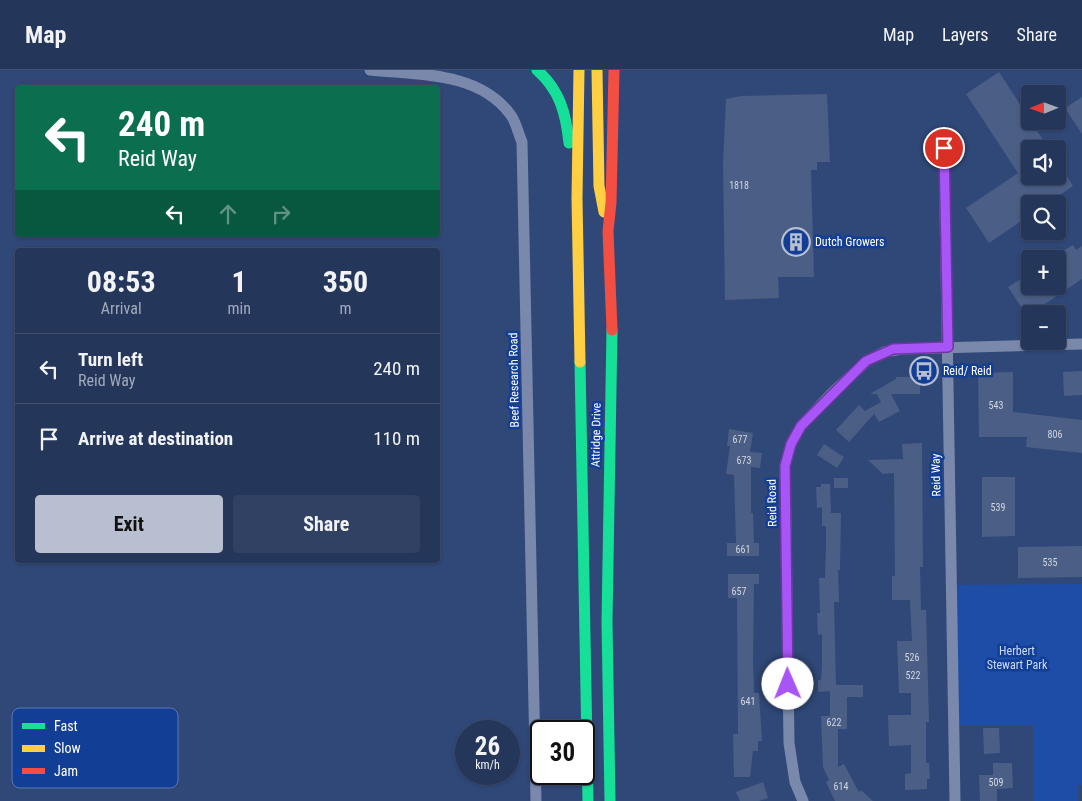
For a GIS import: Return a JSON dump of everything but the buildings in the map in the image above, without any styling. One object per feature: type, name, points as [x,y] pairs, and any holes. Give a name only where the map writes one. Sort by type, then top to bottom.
[{"type":"main road","points":[[537,70],[553,85],[562,101],[568,123],[577,198]]},
{"type":"main road","name":"Attridge Drive","points":[[580,70],[577,198],[588,801]]},
{"type":"main road","points":[[597,70],[599,186],[608,231]]},
{"type":"main road","name":"Attridge Drive","points":[[610,801],[607,621],[612,311],[608,231],[615,73]]},
{"type":"street","name":"Beef Research Road","points":[[370,70],[469,82],[495,100],[510,114],[522,142],[536,801]]},
{"type":"street","name":"Reid Way","points":[[944,148],[955,801]]},
{"type":"street","name":"Reid Road","points":[[803,801],[795,782],[789,743],[785,466],[791,444],[801,426],[866,361],[893,349],[1082,344]]},
{"type":"green space","name":"Herbert Stewart Park","points":[[1082,584],[1082,785],[1078,785],[1078,801],[1033,801],[1033,725],[953,725],[952,585]]},
{"type":"traffic: fast","points":[[537,70],[551,86],[564,112],[569,143]]},
{"type":"traffic: fast","points":[[610,801],[607,621],[612,330]]},
{"type":"traffic: fast","points":[[580,362],[588,801]]},
{"type":"traffic: slow","points":[[579,70],[577,198],[580,362]]},
{"type":"traffic: slow","points":[[597,70],[599,186],[604,212]]},
{"type":"traffic: jam","points":[[612,330],[608,231],[611,203],[614,70]]},
{"type":"place","name":"Dutch Growers","points":[[796,242]]},
{"type":"place","name":"Reid/ Reid","points":[[924,371]]},
{"type":"route","points":[[788,684],[785,466],[791,444],[801,426],[866,361],[893,349],[948,347],[944,148]]}]
